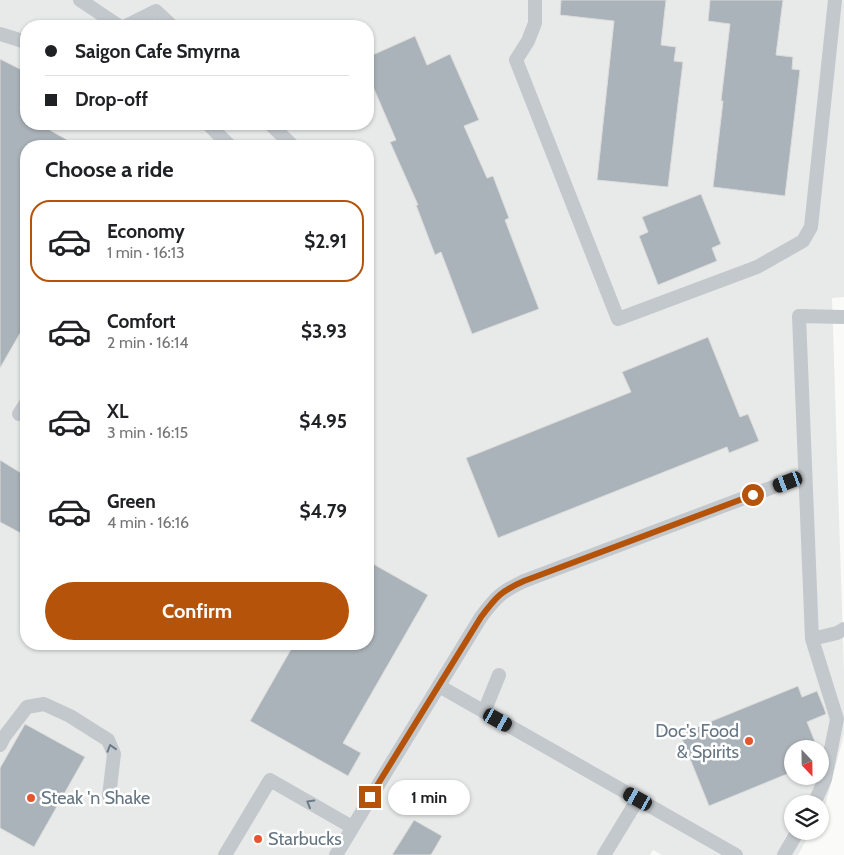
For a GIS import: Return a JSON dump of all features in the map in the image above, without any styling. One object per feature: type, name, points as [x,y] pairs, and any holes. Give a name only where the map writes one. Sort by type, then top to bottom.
[{"type":"lane","points":[[80,0],[110,20]]},
{"type":"lane","points":[[535,0],[535,23],[528,41],[516,60],[618,319],[757,267],[803,241],[811,227],[835,0]]},
{"type":"lane","points":[[137,20],[156,10],[166,20]]},
{"type":"lane","points":[[0,34],[20,40]]},
{"type":"lane","points":[[214,130],[224,140]]},
{"type":"lane","points":[[276,130],[287,140]]},
{"type":"lane","points":[[818,795],[825,779],[837,719],[812,639],[800,316],[844,317]]},
{"type":"lane","points":[[336,855],[481,617],[494,599],[508,588],[533,578],[806,475]]},
{"type":"lane","points":[[812,639],[842,633]]},
{"type":"lane","points":[[484,712],[498,675]]},
{"type":"lane","points":[[439,686],[736,855]]},
{"type":"lane","points":[[0,745],[27,707],[44,704],[70,716],[108,740],[114,754],[109,796]]},
{"type":"lane","points":[[225,855],[270,780],[352,827]]},
{"type":"lane","points":[[604,855],[638,799]]},
{"type":"lane","points":[[784,855],[793,840]]},
{"type":"shaded area","points":[[0,0],[844,0],[844,297],[832,298],[844,672],[844,734],[828,795],[784,795],[784,840],[806,840],[798,855],[662,855],[653,850],[650,855],[0,855]]},
{"type":"building","points":[[561,0],[666,0],[661,45],[676,47],[674,61],[683,62],[668,187],[597,180],[614,21],[560,15]]},
{"type":"building","points":[[710,0],[783,0],[776,55],[793,57],[792,69],[800,70],[785,196],[713,187],[730,24],[708,21]]},
{"type":"building","points":[[415,36],[427,65],[450,54],[479,120],[464,126],[487,178],[493,176],[509,218],[505,220],[539,309],[472,334],[441,252],[435,255],[416,205],[418,205],[390,142],[396,140],[374,89],[374,54]]},
{"type":"building","points":[[0,59],[20,69],[20,130],[50,130],[67,140],[20,140],[20,333],[0,368]]},
{"type":"building","points":[[701,194],[721,244],[712,248],[717,261],[658,285],[639,236],[648,232],[642,217]]},
{"type":"building","points":[[708,337],[740,417],[748,414],[759,441],[729,453],[727,447],[498,538],[466,458],[631,392],[622,372]]},
{"type":"building","points":[[0,460],[20,472],[20,533],[0,522]]},
{"type":"building","points":[[374,564],[428,595],[343,743],[361,753],[348,776],[250,721],[291,650],[374,650]]},
{"type":"building","name":"Doc's Food & Spirits","points":[[798,686],[802,697],[817,691],[826,714],[807,722],[814,740],[784,740],[784,775],[709,806],[680,734]]},
{"type":"building","name":"Steak 'n Shake","points":[[25,724],[85,757],[34,847],[0,828],[0,768]]},
{"type":"building","points":[[414,820],[442,836],[431,855],[392,855]]},
{"type":"place","name":"Doc's Food & Spirits","points":[[749,741]]},
{"type":"place","name":"Steak 'n Shake","points":[[31,798]]},
{"type":"place","name":"Starbucks","points":[[258,839]]},
{"type":"route","points":[[370,797],[494,599],[508,588],[524,581],[753,495]]}]
